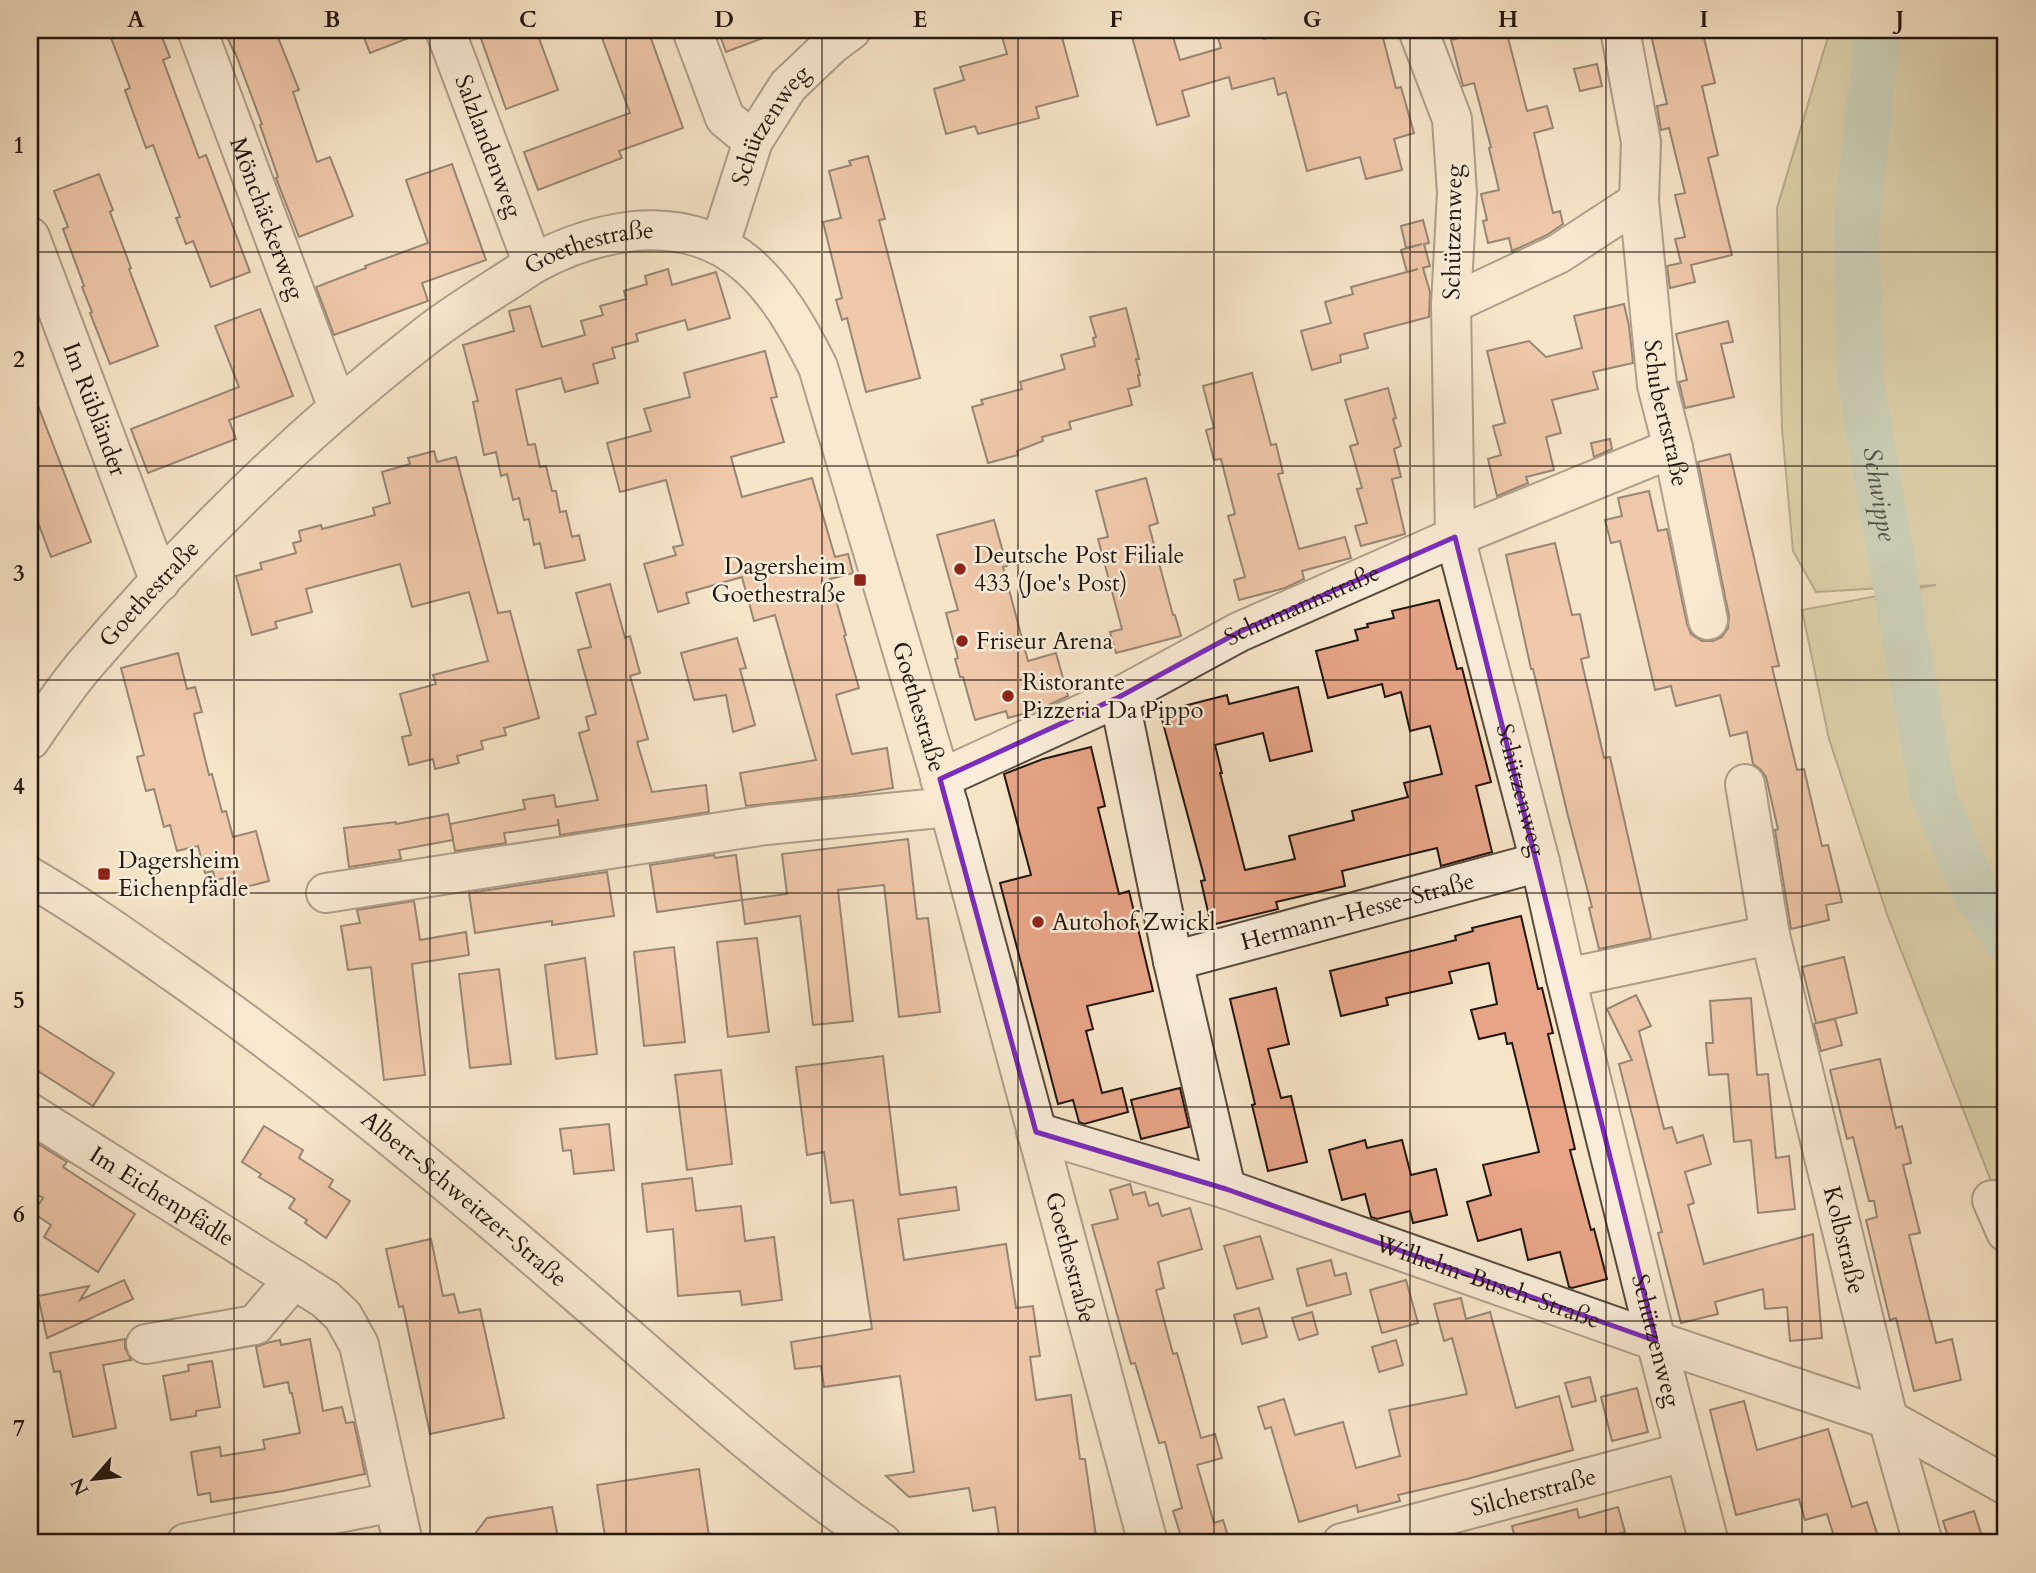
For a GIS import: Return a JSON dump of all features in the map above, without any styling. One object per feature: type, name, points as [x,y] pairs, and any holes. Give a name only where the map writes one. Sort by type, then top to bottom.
[{"type":"street","name":"Mönchäckerweg","points":[[197,30],[338,408]]},
{"type":"street","name":"Salzlandenweg","points":[[445,30],[533,264]]},
{"type":"street","points":[[692,30],[725,118],[753,141]]},
{"type":"street","name":"Schützenweg","points":[[720,244],[753,141],[788,86],[851,30]]},
{"type":"street","name":"Schützenweg","points":[[1418,30],[1452,119],[1457,193],[1451,304],[1455,537],[1540,862],[1656,1341],[1709,1543]]},
{"type":"street","name":"Schubertstraße","points":[[1620,30],[1641,142],[1640,201],[1657,386],[1673,448],[1708,620]]},
{"type":"street","points":[[1451,304],[1558,254],[1640,201]]},
{"type":"street","name":"Goethestraße","points":[[30,740],[82,668],[160,582],[268,471],[338,408],[429,334],[533,264],[579,244],[619,233],[659,229],[689,233],[720,244],[751,268],[773,291],[797,325],[818,367],[944,793],[1148,1543]]},
{"type":"street","name":"Im Rübländer","points":[[30,237],[160,582]]},
{"type":"street","name":"Schumannstraße","points":[[944,793],[1239,632],[1455,537],[1673,448]]},
{"type":"street","points":[[1119,697],[1173,961],[1226,1189]]},
{"type":"street","name":"Kolbstraße","points":[[1745,784],[1770,935],[1888,1419],[1923,1543]]},
{"type":"street","name":"Goethestraße","points":[[326,893],[766,825],[944,793]]},
{"type":"street","name":"Hermann-Hesse-Straße","points":[[1173,961],[1540,862]]},
{"type":"street","name":"Albert-Schweitzer-Straße","points":[[30,877],[118,933],[287,1054],[578,1294],[771,1460],[882,1543]]},
{"type":"street","points":[[1566,978],[1770,935]]},
{"type":"street","name":"Im Eichenpfädle","points":[[30,1112],[325,1299],[343,1316],[359,1345],[403,1543]]},
{"type":"street","name":"Wilhelm-Busch-Straße","points":[[1036,1132],[1226,1189],[1656,1341],[1888,1419],[2006,1485]]},
{"type":"street","points":[[146,1344],[256,1325],[294,1279]]},
{"type":"street","name":"Silcherstraße","points":[[1342,1543],[1684,1452]]},
{"type":"street","points":[[186,1543],[394,1502]]},
{"type":"highlighted area","points":[[1455,537],[1656,1341],[1226,1189],[1036,1132],[940,779],[1119,697],[1239,632]]},
{"type":"shaded area","points":[[1830,30],[2006,30],[2006,1216],[1888,917],[1829,739],[1802,610],[1936,585],[1816,592],[1793,551],[1782,429],[1777,208]]},
{"type":"building","points":[[108,30],[159,30],[170,57],[163,60],[199,158],[206,155],[250,272],[211,287],[193,241],[186,244],[176,218],[180,217],[153,145],[146,148],[125,90],[130,88]]},
{"type":"building","points":[[224,30],[275,30],[299,90],[293,92],[317,162],[330,157],[353,216],[299,237],[276,178],[278,177],[260,125],[262,124]]},
{"type":"building","points":[[361,30],[424,30],[424,32],[370,53]]},
{"type":"building","points":[[478,30],[536,30],[558,90],[506,109]]},
{"type":"building","points":[[599,30],[648,30],[683,128],[619,151],[622,158],[538,190],[524,152],[630,113]]},
{"type":"building","points":[[718,30],[779,30],[779,32],[726,52]]},
{"type":"building","points":[[1000,30],[1060,30],[1078,96],[1036,107],[1039,118],[978,134],[975,126],[946,134],[934,89],[964,80],[960,67],[1007,54]]},
{"type":"building","points":[[1130,30],[1171,30],[1180,60],[1221,48],[1216,30],[1261,30],[1264,39],[1298,30],[1381,30],[1396,88],[1401,87],[1414,133],[1394,139],[1402,170],[1366,179],[1360,157],[1307,171],[1286,92],[1278,95],[1274,78],[1232,89],[1229,77],[1182,91],[1189,116],[1157,125]]},
{"type":"building","points":[[1461,30],[1506,30],[1527,111],[1547,106],[1553,128],[1534,133],[1553,213],[1560,211],[1563,224],[1547,235],[1512,251],[1509,238],[1488,243],[1483,221],[1487,220],[1481,194],[1499,190],[1474,83],[1463,86],[1451,40],[1463,37]]},
{"type":"building","points":[[1671,30],[1702,30],[1715,83],[1702,86],[1718,155],[1708,158],[1732,255],[1691,265],[1695,282],[1670,288],[1667,266],[1681,263],[1675,239],[1685,237],[1675,195],[1685,193],[1669,128],[1661,130],[1657,106],[1667,104],[1651,35]]},
{"type":"building","points":[[1597,64],[1602,86],[1580,91],[1574,69]]},
{"type":"building","points":[[868,156],[885,219],[879,220],[920,378],[866,392],[847,318],[842,320],[836,300],[842,298],[823,222],[841,218],[829,171],[851,165],[849,161]]},
{"type":"building","points":[[452,164],[486,260],[422,283],[428,301],[334,335],[316,287],[428,243],[406,180]]},
{"type":"building","points":[[99,174],[113,210],[110,212],[131,268],[129,269],[158,346],[110,364],[90,313],[92,312],[82,287],[84,286],[63,229],[68,227],[54,191]]},
{"type":"building","points":[[1423,220],[1429,243],[1424,244],[1430,266],[1423,268],[1430,292],[1429,317],[1364,334],[1368,348],[1340,355],[1341,362],[1312,370],[1301,331],[1331,323],[1325,302],[1353,294],[1351,287],[1407,272],[1401,250],[1422,244],[1406,248],[1401,226]]},
{"type":"building","points":[[668,269],[672,285],[716,272],[730,318],[688,330],[685,320],[636,334],[638,341],[612,348],[615,358],[593,364],[598,383],[565,392],[561,378],[516,390],[528,445],[535,444],[540,467],[546,466],[552,491],[556,491],[560,512],[566,511],[572,537],[579,535],[585,560],[545,568],[540,543],[534,545],[529,519],[524,520],[519,498],[513,500],[507,474],[501,476],[496,452],[484,455],[473,402],[478,401],[463,345],[514,331],[509,311],[530,306],[542,347],[585,335],[581,321],[603,315],[600,306],[626,299],[624,291],[647,284],[645,276]]},
{"type":"building","points":[[1624,304],[1633,363],[1593,372],[1598,389],[1552,400],[1561,433],[1546,437],[1554,470],[1526,477],[1528,483],[1497,496],[1488,459],[1501,455],[1493,426],[1505,423],[1487,351],[1529,341],[1546,357],[1582,348],[1574,316]]},
{"type":"building","points":[[1126,308],[1139,359],[1136,359],[1140,375],[1140,386],[1128,389],[1132,405],[1069,422],[1071,429],[1042,437],[1043,441],[1017,451],[1018,455],[988,463],[972,407],[983,404],[981,400],[1022,389],[1020,382],[1065,369],[1061,355],[1095,346],[1093,338],[1096,337],[1090,317]]},
{"type":"building","points":[[260,309],[293,396],[229,420],[236,439],[148,473],[131,429],[239,387],[215,326]]},
{"type":"building","points":[[1728,321],[1733,342],[1721,344],[1734,397],[1685,408],[1679,382],[1687,380],[1676,334]]},
{"type":"building","points":[[765,351],[777,397],[771,398],[784,442],[731,457],[742,497],[812,478],[835,557],[848,554],[853,573],[830,579],[859,688],[836,695],[852,754],[887,748],[893,788],[746,806],[740,773],[816,760],[775,615],[754,621],[742,577],[686,593],[689,603],[658,612],[644,564],[676,555],[673,547],[683,545],[666,480],[620,492],[607,443],[651,431],[644,409],[690,397],[684,373]]},
{"type":"building","points":[[1252,373],[1271,445],[1276,444],[1283,473],[1278,474],[1299,549],[1345,537],[1351,558],[1302,571],[1304,579],[1285,588],[1239,600],[1234,580],[1245,577],[1228,516],[1235,514],[1221,459],[1214,460],[1206,430],[1214,428],[1203,386]]},
{"type":"building","points":[[30,388],[91,542],[51,557],[30,501]]},
{"type":"building","points":[[1388,388],[1401,446],[1394,449],[1401,477],[1392,479],[1405,534],[1361,546],[1355,526],[1367,523],[1357,489],[1362,488],[1350,446],[1358,444],[1345,400]]},
{"type":"building","points":[[1610,439],[1612,449],[1594,457],[1591,443]]},
{"type":"building","points":[[434,451],[437,462],[456,457],[498,613],[510,611],[539,718],[504,728],[506,735],[481,741],[483,749],[457,756],[459,763],[435,769],[433,759],[409,765],[402,737],[411,735],[400,694],[436,684],[433,675],[488,661],[469,592],[412,607],[400,564],[306,589],[312,612],[275,622],[277,628],[252,635],[236,576],[262,569],[260,563],[296,553],[293,543],[301,541],[299,531],[321,525],[322,529],[375,515],[373,508],[390,503],[382,472],[410,464],[408,458]]},
{"type":"building","points":[[1730,454],[1779,666],[1772,667],[1797,770],[1804,769],[1822,846],[1828,845],[1842,902],[1826,905],[1829,920],[1791,929],[1775,830],[1778,829],[1766,777],[1753,764],[1747,732],[1730,736],[1720,695],[1676,706],[1671,686],[1655,690],[1620,541],[1611,543],[1605,520],[1622,516],[1618,498],[1649,491],[1658,531],[1667,529],[1691,634],[1702,641],[1713,641],[1722,637],[1728,628],[1729,616],[1698,462]]},
{"type":"building","points":[[1146,478],[1158,523],[1149,526],[1181,636],[1116,653],[1110,632],[1122,629],[1098,539],[1108,537],[1096,491]]},
{"type":"building","points":[[994,520],[1007,566],[1003,567],[1028,661],[1056,653],[1068,696],[1038,710],[1008,718],[1006,711],[975,720],[955,659],[958,658],[946,613],[958,610],[937,535]]},
{"type":"building","points":[[1555,543],[1572,615],[1580,614],[1589,657],[1581,659],[1604,758],[1610,757],[1651,938],[1599,949],[1589,908],[1592,907],[1531,669],[1506,555]]},
{"type":"building","points":[[610,584],[625,638],[630,636],[640,673],[630,676],[648,739],[637,742],[652,792],[706,785],[709,812],[560,835],[558,819],[558,825],[504,833],[506,843],[455,851],[450,824],[525,809],[523,800],[554,795],[556,807],[598,800],[579,733],[589,730],[586,717],[596,714],[578,650],[591,647],[576,593]]},
{"type":"building","points":[[1439,600],[1457,669],[1462,668],[1491,782],[1476,786],[1492,852],[1441,866],[1437,848],[1342,871],[1345,886],[1276,902],[1278,909],[1211,925],[1201,881],[1205,880],[1160,712],[1227,695],[1229,704],[1298,687],[1312,751],[1270,761],[1263,733],[1215,745],[1245,870],[1295,859],[1289,836],[1354,820],[1352,811],[1408,797],[1404,783],[1442,774],[1430,726],[1410,731],[1401,692],[1385,697],[1382,684],[1328,698],[1316,651],[1358,640],[1355,630],[1368,627],[1367,624],[1394,618],[1392,611]]},
{"type":"building","points":[[737,638],[746,668],[740,669],[755,725],[733,732],[726,695],[694,700],[681,653]]},
{"type":"building","points":[[178,653],[187,689],[195,687],[202,712],[194,714],[209,775],[212,774],[222,812],[226,811],[233,837],[256,831],[269,881],[230,891],[226,878],[215,880],[213,871],[205,873],[198,846],[177,851],[170,825],[164,827],[154,789],[146,791],[137,757],[144,755],[121,668]]},
{"type":"building","points":[[1091,747],[1105,806],[1098,808],[1119,894],[1129,891],[1153,991],[1087,1006],[1093,1029],[1086,1031],[1102,1093],[1122,1088],[1128,1112],[1084,1124],[1079,1122],[1073,1100],[1058,1104],[1000,883],[1031,875],[1004,774],[1043,759]]},
{"type":"building","points":[[448,814],[453,840],[399,850],[401,859],[349,867],[344,828],[396,824]]},
{"type":"building","points":[[908,839],[917,919],[928,918],[940,1012],[899,1017],[884,885],[838,890],[853,1021],[813,1025],[800,916],[745,924],[742,900],[787,894],[782,854]]},
{"type":"building","points":[[714,855],[715,858],[736,855],[742,900],[657,912],[650,865]]},
{"type":"building","points":[[607,872],[614,916],[552,925],[552,921],[475,933],[469,893]]},
{"type":"building","points":[[414,901],[420,940],[466,932],[469,955],[412,964],[425,1075],[384,1080],[371,967],[348,970],[341,926],[360,923],[357,910]]},
{"type":"building","points":[[1521,916],[1538,989],[1542,988],[1553,1033],[1548,1034],[1575,1149],[1570,1150],[1607,1279],[1572,1288],[1569,1287],[1560,1252],[1528,1260],[1521,1229],[1478,1241],[1467,1202],[1491,1195],[1483,1165],[1539,1152],[1512,1043],[1507,1044],[1505,1033],[1479,1039],[1471,1010],[1497,1004],[1489,963],[1449,972],[1452,983],[1386,998],[1388,1005],[1341,1016],[1330,971],[1456,940],[1455,936],[1473,931],[1472,928]]},
{"type":"building","points":[[757,938],[769,1032],[728,1037],[717,942]]},
{"type":"building","points":[[674,947],[685,1042],[644,1046],[634,952]]},
{"type":"building","points":[[1844,957],[1857,1013],[1817,1023],[1835,1019],[1842,1045],[1821,1051],[1802,967]]},
{"type":"building","points":[[585,958],[597,1054],[556,1059],[545,965]]},
{"type":"building","points":[[499,969],[511,1064],[470,1068],[459,974]]},
{"type":"building","points":[[1276,988],[1289,1044],[1268,1049],[1281,1098],[1291,1096],[1307,1162],[1268,1171],[1230,999]]},
{"type":"building","points":[[1636,995],[1651,1026],[1639,1031],[1664,1129],[1672,1127],[1677,1143],[1703,1135],[1711,1164],[1685,1172],[1694,1203],[1688,1205],[1704,1264],[1813,1234],[1822,1338],[1790,1341],[1787,1307],[1765,1309],[1763,1289],[1715,1302],[1718,1314],[1681,1323],[1658,1233],[1662,1232],[1619,1064],[1632,1060],[1607,1009]]},
{"type":"building","points":[[1751,998],[1757,1075],[1768,1074],[1776,1158],[1789,1156],[1795,1209],[1758,1213],[1751,1140],[1734,1142],[1728,1074],[1709,1075],[1706,1043],[1713,1043],[1710,1001]]},
{"type":"building","points":[[30,1020],[114,1073],[93,1106],[30,1066]]},
{"type":"building","points":[[883,1056],[900,1195],[956,1187],[959,1210],[898,1219],[904,1260],[1006,1244],[1016,1308],[1033,1306],[1040,1356],[1030,1357],[1036,1400],[1071,1395],[1080,1459],[1085,1459],[1097,1543],[1000,1543],[995,1507],[973,1511],[969,1488],[909,1497],[886,1476],[914,1472],[900,1376],[824,1387],[821,1366],[795,1369],[791,1342],[872,1329],[853,1200],[831,1203],[824,1152],[807,1155],[796,1067]]},
{"type":"building","points":[[1880,1059],[1896,1128],[1902,1126],[1911,1163],[1903,1165],[1920,1233],[1909,1235],[1930,1321],[1936,1343],[1952,1339],[1961,1380],[1914,1391],[1896,1318],[1890,1320],[1866,1220],[1877,1217],[1874,1201],[1869,1201],[1853,1137],[1847,1139],[1830,1070]]},
{"type":"building","points":[[721,1070],[732,1164],[687,1170],[675,1075]]},
{"type":"building","points":[[1180,1088],[1189,1127],[1141,1139],[1131,1100]]},
{"type":"building","points":[[609,1124],[614,1170],[574,1174],[571,1150],[563,1151],[560,1129]]},
{"type":"building","points":[[264,1126],[303,1150],[299,1158],[333,1180],[329,1187],[350,1201],[326,1238],[289,1208],[295,1199],[259,1177],[261,1174],[242,1162]]},
{"type":"building","points":[[30,1139],[67,1162],[63,1167],[135,1214],[98,1272],[44,1237],[51,1225],[33,1213],[43,1198],[30,1190]]},
{"type":"building","points":[[1365,1140],[1367,1148],[1402,1140],[1411,1175],[1436,1169],[1447,1215],[1413,1223],[1410,1211],[1377,1219],[1371,1217],[1365,1194],[1342,1200],[1329,1150]]},
{"type":"building","points":[[692,1178],[696,1211],[741,1206],[745,1241],[774,1237],[782,1300],[742,1305],[740,1291],[678,1296],[673,1229],[647,1232],[642,1184]]},
{"type":"building","points":[[1130,1184],[1133,1195],[1145,1192],[1149,1206],[1158,1203],[1162,1216],[1190,1208],[1202,1249],[1158,1262],[1164,1288],[1156,1290],[1173,1354],[1177,1353],[1201,1438],[1215,1434],[1222,1458],[1197,1465],[1214,1523],[1223,1520],[1230,1543],[1169,1543],[1169,1537],[1180,1533],[1173,1511],[1182,1508],[1165,1442],[1159,1443],[1135,1363],[1131,1364],[1092,1225],[1118,1219],[1110,1190]]},
{"type":"building","points":[[1260,1236],[1273,1279],[1237,1289],[1224,1246]]},
{"type":"building","points":[[431,1239],[443,1296],[454,1294],[459,1313],[480,1309],[504,1418],[430,1434],[403,1306],[399,1307],[386,1249]]},
{"type":"building","points":[[1331,1260],[1335,1276],[1346,1273],[1351,1294],[1307,1306],[1297,1269]]},
{"type":"building","points":[[124,1280],[133,1299],[47,1338],[38,1296],[89,1286],[80,1300]]},
{"type":"building","points":[[1406,1280],[1418,1323],[1382,1333],[1370,1290]]},
{"type":"building","points":[[1461,1298],[1466,1319],[1490,1312],[1516,1408],[1559,1396],[1573,1450],[1398,1495],[1400,1501],[1358,1512],[1357,1505],[1299,1522],[1271,1427],[1265,1429],[1258,1407],[1284,1399],[1295,1435],[1343,1422],[1356,1468],[1400,1456],[1389,1410],[1467,1394],[1452,1338],[1444,1341],[1434,1304]]},
{"type":"building","points":[[1259,1308],[1267,1337],[1242,1344],[1234,1315]]},
{"type":"building","points":[[1312,1312],[1318,1334],[1299,1340],[1292,1318]]},
{"type":"building","points":[[125,1339],[125,1348],[131,1360],[103,1365],[116,1428],[73,1437],[60,1371],[54,1372],[50,1353]]},
{"type":"building","points":[[310,1339],[323,1411],[342,1407],[346,1423],[354,1422],[365,1474],[211,1502],[210,1493],[198,1495],[191,1452],[220,1447],[221,1456],[265,1449],[263,1440],[300,1433],[288,1382],[264,1387],[256,1347],[280,1340],[281,1345]]},
{"type":"building","points":[[1396,1340],[1403,1365],[1379,1372],[1372,1347]]},
{"type":"building","points":[[212,1361],[220,1407],[196,1411],[196,1416],[171,1420],[163,1376],[189,1371],[188,1365]]},
{"type":"building","points":[[1590,1377],[1596,1401],[1572,1407],[1565,1383]]},
{"type":"building","points":[[1637,1388],[1648,1432],[1612,1441],[1601,1397]]},
{"type":"building","points":[[1744,1401],[1757,1450],[1828,1429],[1852,1507],[1867,1502],[1880,1543],[1836,1543],[1827,1514],[1805,1520],[1799,1499],[1736,1515],[1710,1410]]},
{"type":"building","points":[[699,1469],[710,1543],[606,1543],[597,1485]]},
{"type":"building","points":[[552,1507],[559,1543],[468,1543],[487,1518]]},
{"type":"building","points":[[1618,1507],[1625,1532],[1582,1543],[1516,1543],[1512,1526],[1577,1509],[1579,1518]]},
{"type":"building","points":[[1974,1511],[1984,1543],[1950,1543],[1943,1521]]},
{"type":"waterway","name":"Schwippe","points":[[1878,30],[1856,228],[1861,385],[1933,795],[1979,899],[2006,939]]},
{"type":"place","name":"Deutsche Post Filiale 433 (Joe's Post)","points":[[960,569]]},
{"type":"place","name":"Dagersheim Goethestraße","points":[[860,580]]},
{"type":"place","name":"Friseur Arena","points":[[962,641]]},
{"type":"place","name":"Ristorante Pizzeria Da Pippo","points":[[1008,696]]},
{"type":"place","name":"Dagersheim Eichenpfädle","points":[[104,874]]},
{"type":"place","name":"Autohof Zwickl","points":[[1038,922]]}]
